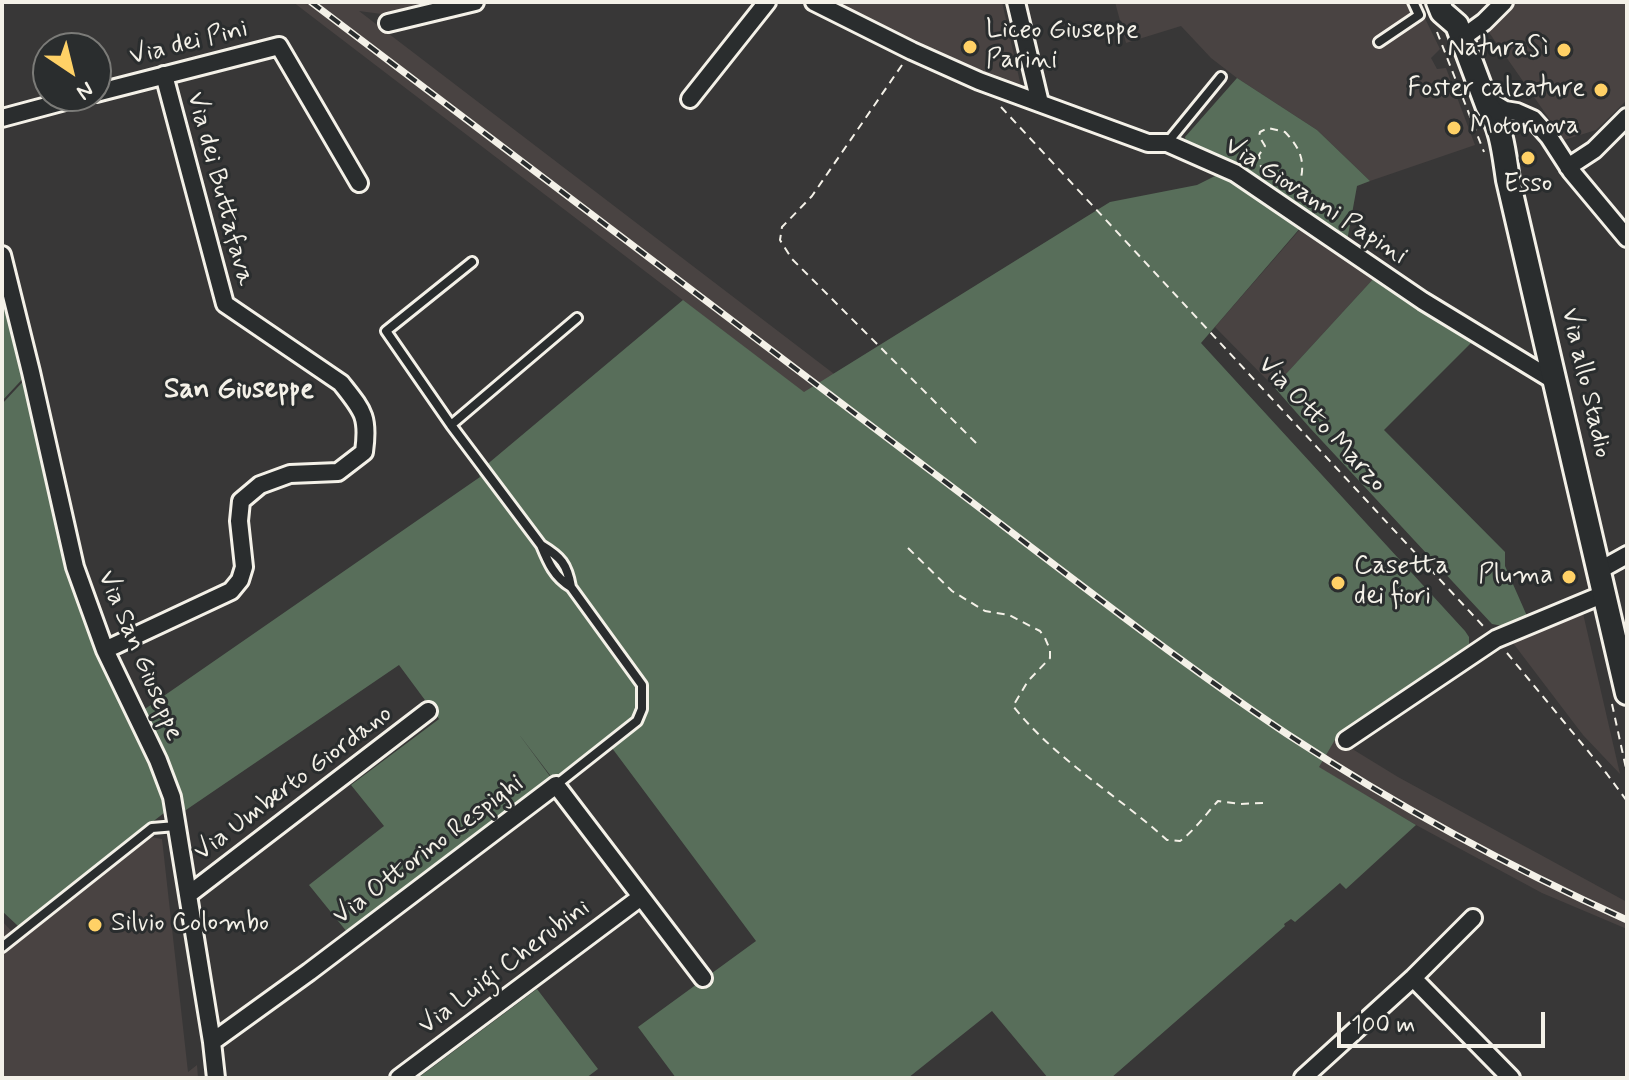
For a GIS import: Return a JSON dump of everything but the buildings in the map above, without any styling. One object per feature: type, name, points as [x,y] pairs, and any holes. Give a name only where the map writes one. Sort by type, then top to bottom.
[{"type":"main road","points":[[1438,2],[1442,12],[1458,21],[1486,101]]},
{"type":"main road","name":"Via allo Stadio","points":[[1486,101],[1502,140],[1508,180],[1627,693]]},
{"type":"main road","name":"Via allo Stadio","points":[[1486,101],[1485,114],[1493,144],[1508,180]]},
{"type":"street","points":[[388,23],[475,2]]},
{"type":"street","points":[[690,99],[767,2]]},
{"type":"street","name":"Via Giovanni Papini","points":[[814,2],[989,85],[1148,143],[1167,143],[1235,173],[1423,301],[1556,382]]},
{"type":"street","points":[[1016,2],[1040,103]]},
{"type":"street","points":[[1458,21],[1484,22],[1504,2]]},
{"type":"street","name":"Via dei Pini","points":[[112,89],[279,46],[359,183]]},
{"type":"street","name":"Via dei Buttafava","points":[[105,650],[231,591],[240,580],[244,567],[239,521],[241,501],[260,485],[290,474],[338,472],[364,452],[366,434],[365,418],[341,383],[225,304],[164,75]]},
{"type":"street","points":[[1486,101],[1535,121],[1568,167],[1627,238]]},
{"type":"street","points":[[2,118],[32,110]]},
{"type":"street","points":[[1568,167],[1591,152],[1627,117]]},
{"type":"street","points":[[1502,140],[1505,127],[1511,123],[1535,121]]},
{"type":"street","name":"Via San Giuseppe","points":[[2,255],[75,567],[105,650],[158,760],[172,797],[216,1078]]},
{"type":"street","points":[[1600,570],[1627,555]]},
{"type":"street","points":[[1346,740],[1496,639],[1604,594]]},
{"type":"street","name":"Via Umberto Giordano","points":[[188,895],[428,711]]},
{"type":"street","name":"Via Ottorino Respighi","points":[[212,1042],[556,785],[703,978]]},
{"type":"street","name":"Via Luigi Cherubini","points":[[399,1078],[641,897]]},
{"type":"street","points":[[1303,1078],[1413,978],[1473,918]]},
{"type":"street","points":[[1413,978],[1511,1078]]},
{"type":"lane","points":[[1379,42],[1419,15],[1413,2]]},
{"type":"lane","points":[[1167,143],[1221,77]]},
{"type":"lane","points":[[472,262],[386,331],[451,425],[541,545],[556,554],[568,569],[571,587],[642,685],[642,709],[637,721],[556,785]]},
{"type":"lane","points":[[451,425],[577,318]]},
{"type":"lane","points":[[2,947],[152,828],[176,826]]},
{"type":"path","points":[[912,51],[812,196],[782,227],[780,240],[792,259],[979,446]]},
{"type":"path","name":"Via Otto Marzo","points":[[998,103],[1496,639],[1627,801]]},
{"type":"path","points":[[1254,186],[1262,173],[1259,155],[1265,146],[1260,132],[1268,128],[1285,132],[1301,155],[1303,166],[1297,191],[1287,209]]},
{"type":"path","points":[[908,548],[952,591],[985,611],[1009,615],[1040,631],[1050,650],[1050,658],[1028,681],[1013,706],[1029,726],[1064,757],[1167,840],[1180,841],[1192,833],[1218,801],[1263,803]]},
{"type":"shaded area","points":[[293,2],[433,2],[389,15],[359,11],[986,490],[1336,739],[1398,777],[1627,902],[1627,929],[1542,893],[1416,825],[1318,767],[803,392]]},
{"type":"shaded area","name":"Liceo Giuseppe Parini","points":[[832,2],[1002,2],[1022,91]]},
{"type":"shaded area","points":[[1115,2],[1417,2],[1440,49],[1431,58],[1437,69],[1446,68],[1475,145],[1370,181],[1317,130],[1237,78],[1211,58],[1181,26],[1126,43]]},
{"type":"shaded area","points":[[1516,2],[1627,2],[1627,100],[1596,130],[1564,140],[1488,31]]},
{"type":"shaded area","points":[[1302,227],[1375,277],[1274,387],[1215,327]]},
{"type":"shaded area","points":[[1582,609],[1620,774],[1583,735],[1513,643]]},
{"type":"shaded area","points":[[150,837],[162,839],[188,1072],[197,1065],[198,1078],[2,1078],[2,921],[20,940]]},
{"type":"green space","points":[[1237,78],[1317,130],[1370,181],[1357,186],[1347,241],[1187,146],[1185,137]]},
{"type":"green space","points":[[1219,174],[1301,227],[1201,343],[1465,631],[1469,644],[1336,738],[1319,767],[1416,825],[1346,889],[1340,883],[1295,922],[1291,919],[1284,924],[1111,1078],[1048,1078],[992,1011],[908,1078],[676,1078],[638,1027],[756,941],[612,748],[597,760],[589,751],[553,779],[518,733],[552,779],[347,932],[309,885],[384,826],[351,785],[439,719],[399,665],[183,812],[164,813],[18,926],[2,911],[2,404],[30,374],[89,630],[129,720],[480,477],[478,472],[683,300],[804,392],[1110,202],[1197,185]]},
{"type":"green space","points":[[2,271],[29,372],[2,401]]},
{"type":"green space","points":[[1375,277],[1471,343],[1384,430],[1505,552],[1505,566],[1527,616],[1503,626],[1492,624],[1274,387]]},
{"type":"green space","points":[[537,989],[598,1069],[586,1078],[418,1078]]},
{"type":"railway","points":[[311,2],[1240,702],[1411,810],[1539,879],[1627,920]]},
{"type":"place","name":"Liceo Giuseppe Parini","points":[[970,47]]},
{"type":"place","name":"NaturaSì","points":[[1564,50]]},
{"type":"place","name":"Foster calzature","points":[[1601,90]]},
{"type":"place","name":"Motornova","points":[[1454,128]]},
{"type":"place","name":"Esso","points":[[1528,158]]},
{"type":"place","name":"Pluma","points":[[1569,577]]},
{"type":"place","name":"Casetta dei fiori","points":[[1338,583]]},
{"type":"place","name":"Silvio Colombo","points":[[95,925]]},
{"type":"district","name":"San Giuseppe","points":[[239,391]]}]
